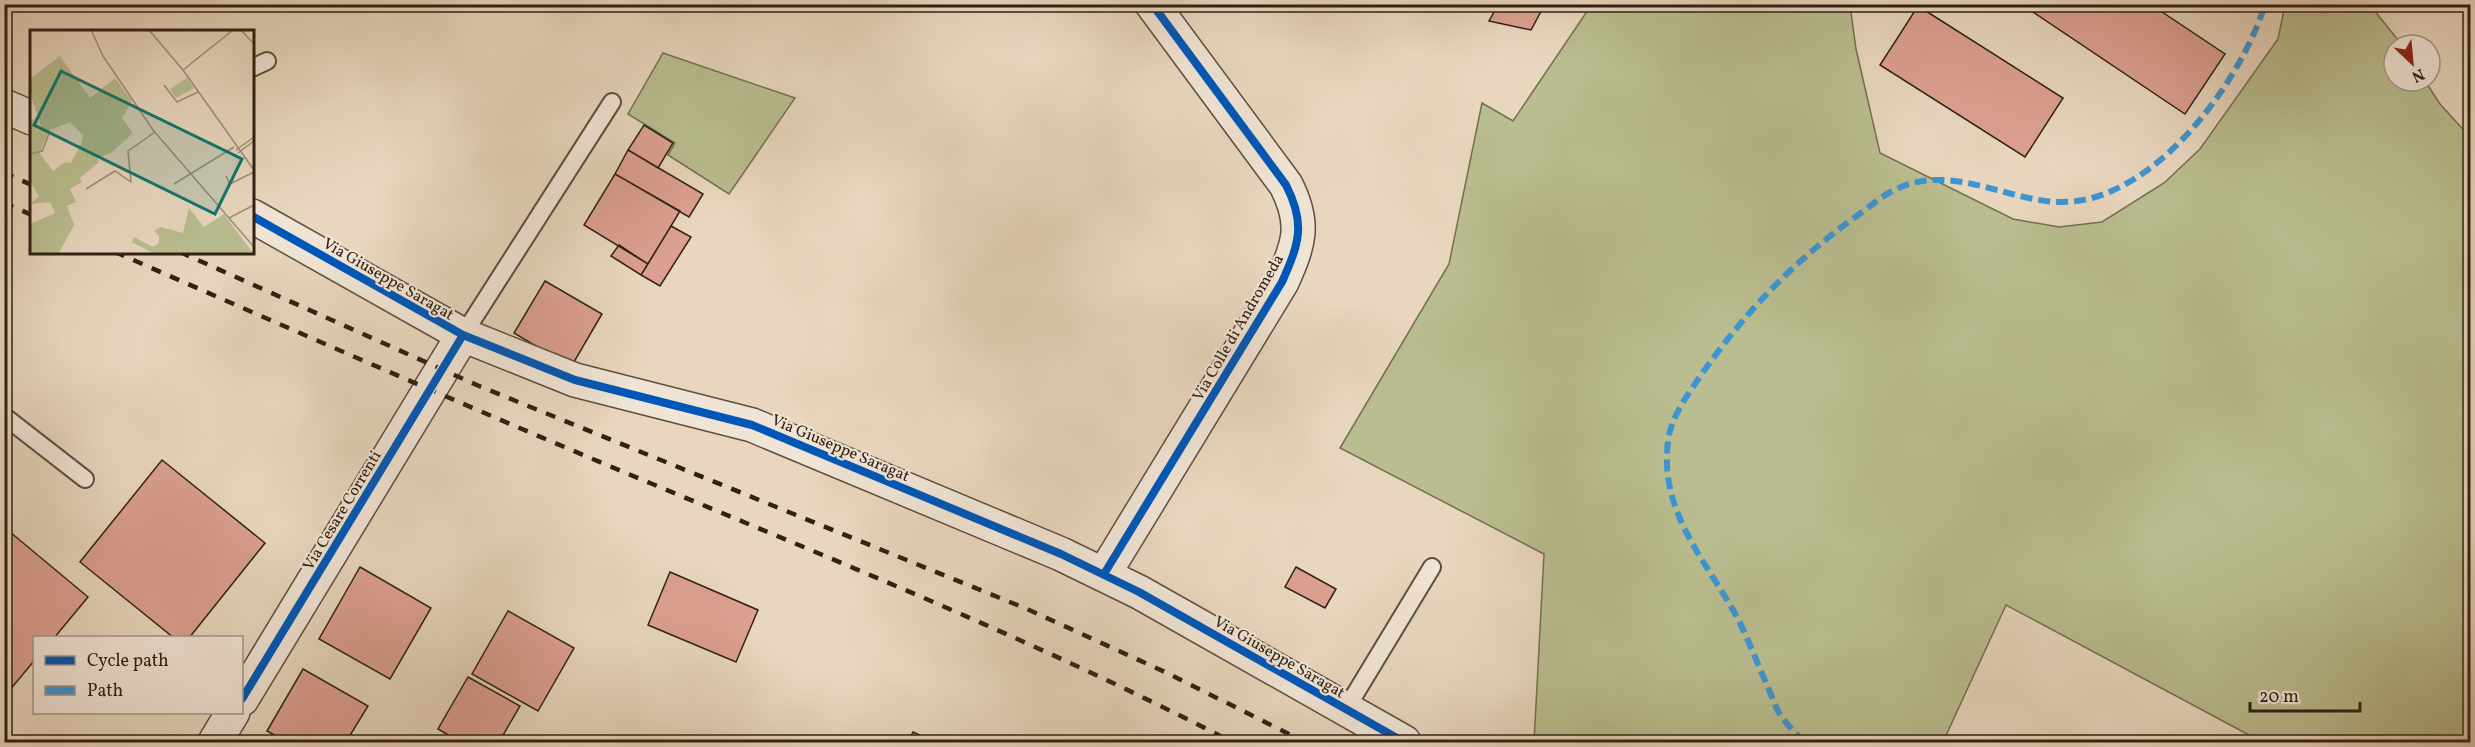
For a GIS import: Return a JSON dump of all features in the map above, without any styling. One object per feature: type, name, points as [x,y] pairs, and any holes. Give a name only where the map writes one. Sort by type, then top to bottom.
[{"type":"street","name":"Via Colle di Andromeda","points":[[1104,574],[1282,282],[1299,238],[1300,225],[1297,210],[1286,185],[1152,4]]},
{"type":"street","points":[[4,106],[30,117]]},
{"type":"street","name":"Via Giuseppe Saragat","points":[[254,217],[463,335],[575,380],[752,425],[1018,535],[1104,574],[1174,611],[1404,742]]},
{"type":"street","name":"Via Cesare Correnti","points":[[243,697],[463,335]]},
{"type":"street","points":[[215,742],[232,714]]},
{"type":"lane","points":[[463,335],[612,102]]},
{"type":"lane","points":[[4,416],[85,479]]},
{"type":"lane","points":[[1346,709],[1432,567]]},
{"type":"green space","points":[[1592,4],[1850,5],[1856,49],[1880,153],[2013,219],[2059,227],[2102,222],[2164,183],[2200,149],[2278,39],[2285,5],[2370,5],[2392,33],[2382,33],[2382,93],[2433,93],[2470,137],[2470,742],[2262,742],[2006,605],[1943,742],[1534,742],[1544,554],[1340,448],[1449,264],[1482,103],[1513,121]]},
{"type":"green space","points":[[663,53],[795,98],[729,194],[668,155],[675,143],[628,114]]},
{"type":"building","points":[[1482,4],[1545,4],[1531,30],[1489,21],[1494,12]]},
{"type":"building","points":[[2021,4],[2150,4],[2225,54],[2185,114]]},
{"type":"building","points":[[1918,6],[2063,98],[2025,157],[1880,65]]},
{"type":"building","points":[[644,125],[673,143],[658,168],[628,150]]},
{"type":"building","points":[[628,150],[703,194],[689,217],[615,174]]},
{"type":"building","points":[[615,174],[680,211],[648,264],[584,225]]},
{"type":"building","points":[[671,226],[691,237],[660,286],[641,275]]},
{"type":"building","points":[[619,245],[648,264],[641,275],[611,256]]},
{"type":"building","points":[[545,281],[602,314],[571,367],[514,333]]},
{"type":"building","points":[[162,460],[265,543],[191,636],[172,636],[80,562]]},
{"type":"building","points":[[4,527],[88,597],[56,636],[33,636],[33,662],[4,697]]},
{"type":"building","points":[[360,567],[431,608],[390,679],[319,639]]},
{"type":"building","points":[[1296,567],[1336,589],[1325,608],[1285,587]]},
{"type":"building","points":[[670,572],[758,610],[736,662],[648,625]]},
{"type":"building","points":[[508,611],[574,648],[538,711],[472,674]]},
{"type":"building","points":[[303,669],[368,706],[346,742],[287,742],[267,731]]},
{"type":"building","points":[[468,677],[520,706],[499,742],[460,742],[438,729]]},
{"type":"building","points":[[913,732],[932,741],[932,742],[908,742]]},
{"type":"railway","points":[[4,173],[30,184]]},
{"type":"railway","points":[[4,203],[30,214]]},
{"type":"railway","points":[[120,254],[382,369],[944,606],[1089,672],[1232,742]]},
{"type":"railway","points":[[184,254],[479,386],[1027,609],[1165,672],[1305,742]]},
{"type":"marked path","points":[[1804,742],[1779,713],[1739,621],[1694,546],[1675,507],[1667,465],[1667,448],[1673,423],[1683,402],[1718,352],[1772,288],[1835,232],[1901,187],[1921,181],[1941,180],[2060,202],[2094,197],[2127,183],[2159,161],[2188,133],[2214,102],[2236,69],[2265,4]]},
{"type":"cycle path","points":[[1104,574],[1282,282],[1293,256],[1298,234],[1296,211],[1286,185],[1152,4]]},
{"type":"cycle path","points":[[254,217],[463,335],[575,380],[752,425],[1061,554],[1139,592],[1404,742]]},
{"type":"cycle path","points":[[243,697],[463,335]]}]
